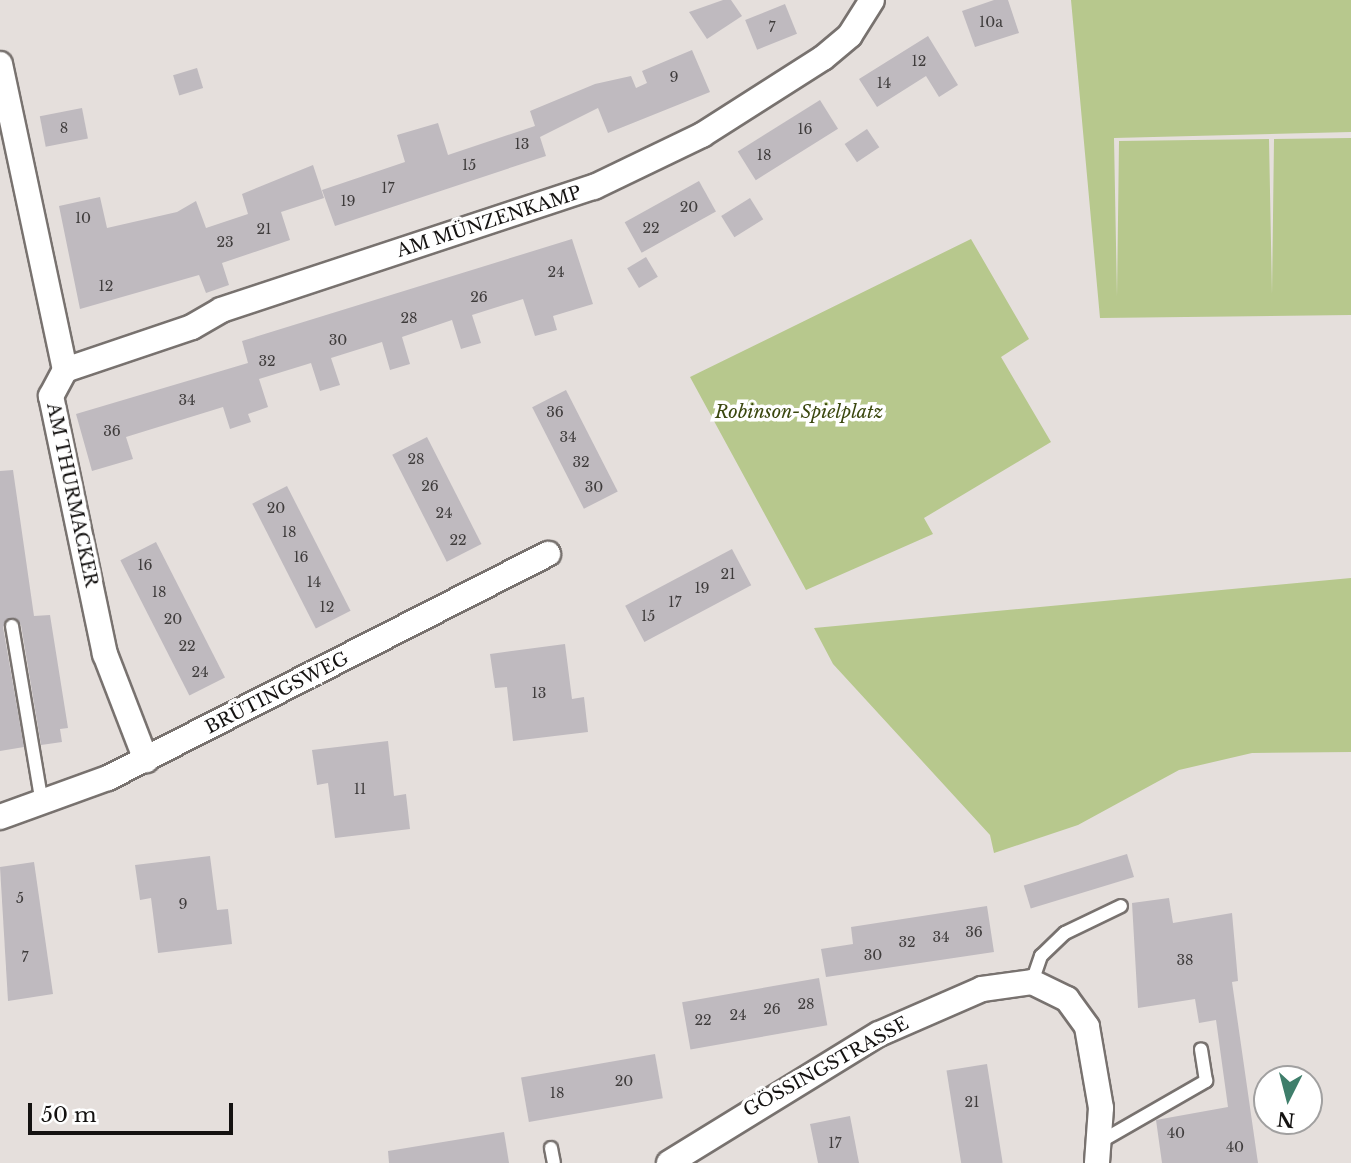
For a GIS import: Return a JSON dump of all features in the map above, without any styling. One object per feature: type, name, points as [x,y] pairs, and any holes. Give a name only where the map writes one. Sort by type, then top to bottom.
[{"type":"street","name":"AM MÜNZENKAMP","points":[[65,370],[192,327],[221,310],[594,187],[702,135],[824,58],[850,35],[872,0]]},
{"type":"street","points":[[0,64],[65,370]]},
{"type":"street","name":"AM THURMACKER","points":[[65,370],[51,396],[105,654],[146,760]]},
{"type":"street","name":"BRÜTINGSWEG","points":[[0,817],[42,804],[146,760],[548,554]]},
{"type":"street","points":[[1032,982],[1067,999],[1087,1027],[1096,1059],[1097,1153]]},
{"type":"street","name":"GÖSSINGSTRASSE","points":[[669,1163],[878,1034],[982,989],[1032,982]]},
{"type":"lane","points":[[12,626],[42,804]]},
{"type":"lane","points":[[1032,982],[1041,956],[1065,933],[1121,906]]},
{"type":"lane","points":[[1097,1153],[1206,1081],[1201,1049]]},
{"type":"lane","points":[[551,1148],[554,1163]]},
{"type":"green space","points":[[1071,0],[1351,0],[1351,132],[1114,138],[1117,297],[1119,141],[1269,139],[1272,294],[1274,139],[1351,138],[1351,315],[1100,318]]},
{"type":"green space","name":"Robinson-Spielplatz","points":[[971,239],[1029,339],[1001,357],[1051,442],[924,518],[933,534],[806,590],[690,377]]},
{"type":"green space","points":[[1351,578],[1351,752],[1252,753],[1179,770],[1078,825],[994,853],[990,835],[833,664],[814,628]]},
{"type":"building","points":[[723,0],[731,0],[742,16],[707,39],[689,12]]},
{"type":"building","points":[[994,0],[1008,0],[1019,33],[975,47],[962,11]]},
{"type":"building","points":[[785,4],[797,34],[757,50],[745,20]]},
{"type":"building","points":[[928,36],[958,85],[939,97],[926,76],[877,107],[859,79]]},
{"type":"building","points":[[692,50],[710,92],[608,133],[598,108],[540,137],[546,156],[335,226],[322,190],[405,162],[397,135],[438,123],[448,155],[535,126],[530,111],[595,84],[631,76],[636,88],[647,83],[642,71]]},
{"type":"building","points":[[197,68],[203,88],[179,95],[173,75]]},
{"type":"building","points":[[820,100],[838,129],[756,180],[738,151]]},
{"type":"building","points":[[82,108],[88,138],[46,147],[40,116]]},
{"type":"building","points":[[867,129],[879,147],[857,162],[845,144]]},
{"type":"building","points":[[313,165],[324,198],[281,212],[290,240],[222,263],[229,285],[206,293],[199,275],[80,309],[59,206],[100,197],[107,228],[177,212],[196,201],[206,228],[248,214],[242,194]]},
{"type":"building","points":[[699,181],[716,212],[642,253],[625,222]]},
{"type":"building","points":[[750,198],[763,219],[734,237],[721,216]]},
{"type":"building","points":[[572,239],[593,304],[553,316],[557,330],[535,336],[523,299],[472,315],[481,343],[461,349],[452,320],[402,337],[410,364],[390,370],[382,342],[331,358],[340,385],[320,391],[311,363],[259,379],[268,407],[248,414],[251,422],[230,429],[223,407],[126,437],[133,459],[92,471],[76,414],[248,363],[242,341]]},
{"type":"building","points":[[646,257],[658,277],[639,288],[627,268]]},
{"type":"building","points":[[566,390],[618,492],[584,509],[532,407]]},
{"type":"building","points":[[427,437],[481,544],[447,562],[392,455]]},
{"type":"building","points":[[13,470],[34,616],[50,615],[68,728],[60,729],[62,742],[41,745],[21,625],[10,618],[3,627],[24,747],[0,751],[0,471]]},
{"type":"building","points":[[287,486],[351,611],[316,628],[252,504]]},
{"type":"building","points":[[156,542],[225,677],[189,696],[120,560]]},
{"type":"building","points":[[732,549],[751,585],[644,642],[625,606]]},
{"type":"building","points":[[565,644],[572,699],[584,697],[588,732],[513,741],[507,687],[495,688],[490,654]]},
{"type":"building","points":[[388,741],[394,796],[406,794],[410,829],[335,838],[328,783],[317,785],[312,750]]},
{"type":"building","points":[[1127,854],[1134,877],[1031,909],[1024,886]]},
{"type":"building","points":[[210,856],[217,910],[228,909],[232,944],[158,953],[151,898],[140,900],[135,865]]},
{"type":"building","points":[[34,862],[53,994],[8,1001],[0,867]]},
{"type":"building","points":[[1169,898],[1173,923],[1232,913],[1238,981],[1232,982],[1258,1163],[1162,1163],[1156,1120],[1228,1107],[1216,1020],[1199,1023],[1195,999],[1138,1008],[1132,903]]},
{"type":"building","points":[[987,906],[994,952],[826,977],[821,949],[853,944],[851,927]]},
{"type":"building","points":[[819,978],[827,1025],[690,1049],[682,1002]]},
{"type":"building","points":[[655,1054],[663,1098],[529,1122],[521,1078]]},
{"type":"building","points":[[987,1064],[1003,1163],[961,1163],[947,1070]]},
{"type":"building","points":[[850,1116],[859,1163],[818,1163],[810,1124]]},
{"type":"building","points":[[504,1132],[509,1163],[389,1163],[388,1151]]}]
